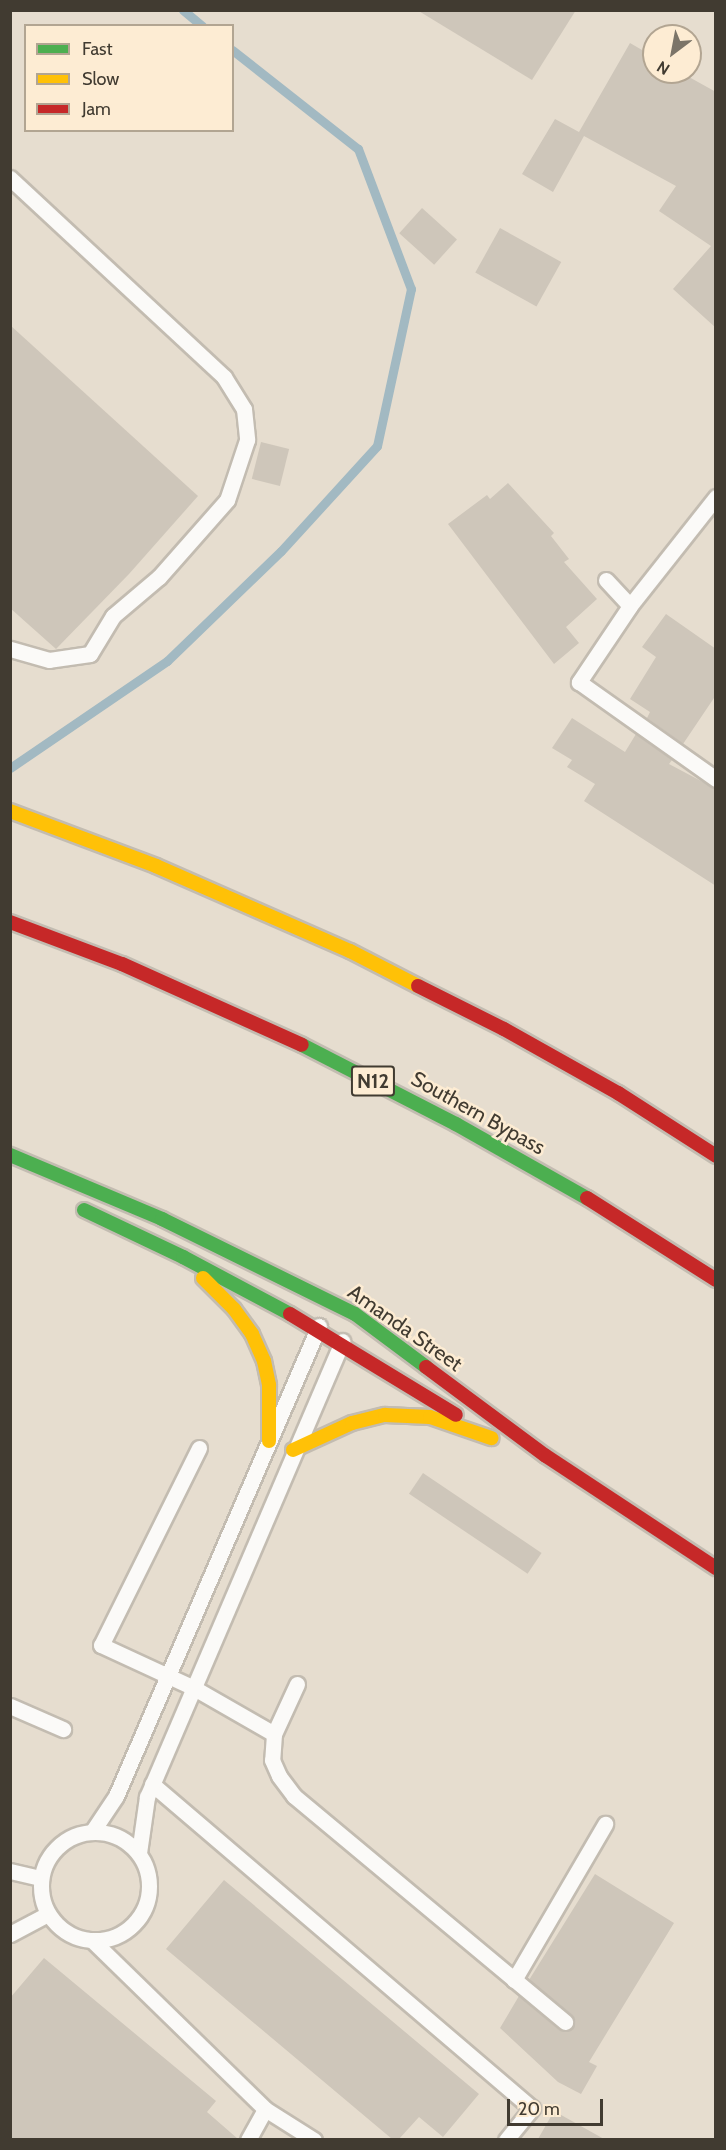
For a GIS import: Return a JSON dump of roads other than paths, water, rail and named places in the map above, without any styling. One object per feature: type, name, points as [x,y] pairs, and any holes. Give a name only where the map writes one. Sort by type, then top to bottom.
[{"type":"main road","points":[[10,811],[156,866],[350,951],[514,1035],[618,1093],[716,1156]]},
{"type":"main road","name":"Southern Bypass","points":[[10,922],[122,964],[325,1055],[557,1180],[653,1238],[716,1280]]},
{"type":"main road","name":"Amanda Street","points":[[10,1155],[162,1219],[355,1314],[546,1456],[716,1568]]},
{"type":"main road","name":"Amanda Street","points":[[71,1204],[183,1257],[317,1328],[496,1441],[430,1417],[385,1415],[352,1424],[293,1450]]},
{"type":"main road","points":[[183,1257],[234,1309],[252,1334],[264,1361],[268,1385],[269,1441]]},
{"type":"main road","points":[[531,1463],[690,1568]]},
{"type":"lane","points":[[10,178],[224,376],[244,410],[247,440],[227,500],[159,577],[113,616],[90,654],[49,660],[10,649]]},
{"type":"lane","points":[[716,497],[711,509],[630,606],[579,682],[716,779]]},
{"type":"lane","points":[[606,580],[630,606]]},
{"type":"lane","points":[[92,1832],[116,1796],[330,1301]]},
{"type":"lane","points":[[139,1853],[147,1797],[152,1784],[293,1450],[355,1314]]},
{"type":"lane","points":[[199,1448],[101,1645],[194,1688],[274,1734]]},
{"type":"lane","points":[[297,1684],[274,1734],[272,1760],[294,1796],[565,2022]]},
{"type":"lane","points":[[10,1706],[63,1729]]},
{"type":"lane","points":[[152,1784],[532,2108],[506,2139]]},
{"type":"lane","points":[[514,1980],[605,1824]]},
{"type":"lane","points":[[92,1832],[110,1834],[126,1841],[139,1853],[147,1869],[150,1886],[143,1911],[127,1931],[111,1939],[93,1941],[76,1938],[60,1929],[48,1914],[41,1897],[41,1878],[46,1861],[57,1846],[73,1836],[92,1832]]},
{"type":"lane","points":[[10,1871],[41,1878]]},
{"type":"lane","points":[[10,1934],[48,1914]]},
{"type":"lane","points":[[93,1941],[265,2109],[314,2139]]},
{"type":"lane","points":[[248,2139],[265,2109]]},
{"type":"waterway","points":[[183,10],[200,24]]},
{"type":"waterway","points":[[10,768],[167,661],[281,551],[377,446],[411,289],[358,149],[234,52]]}]
